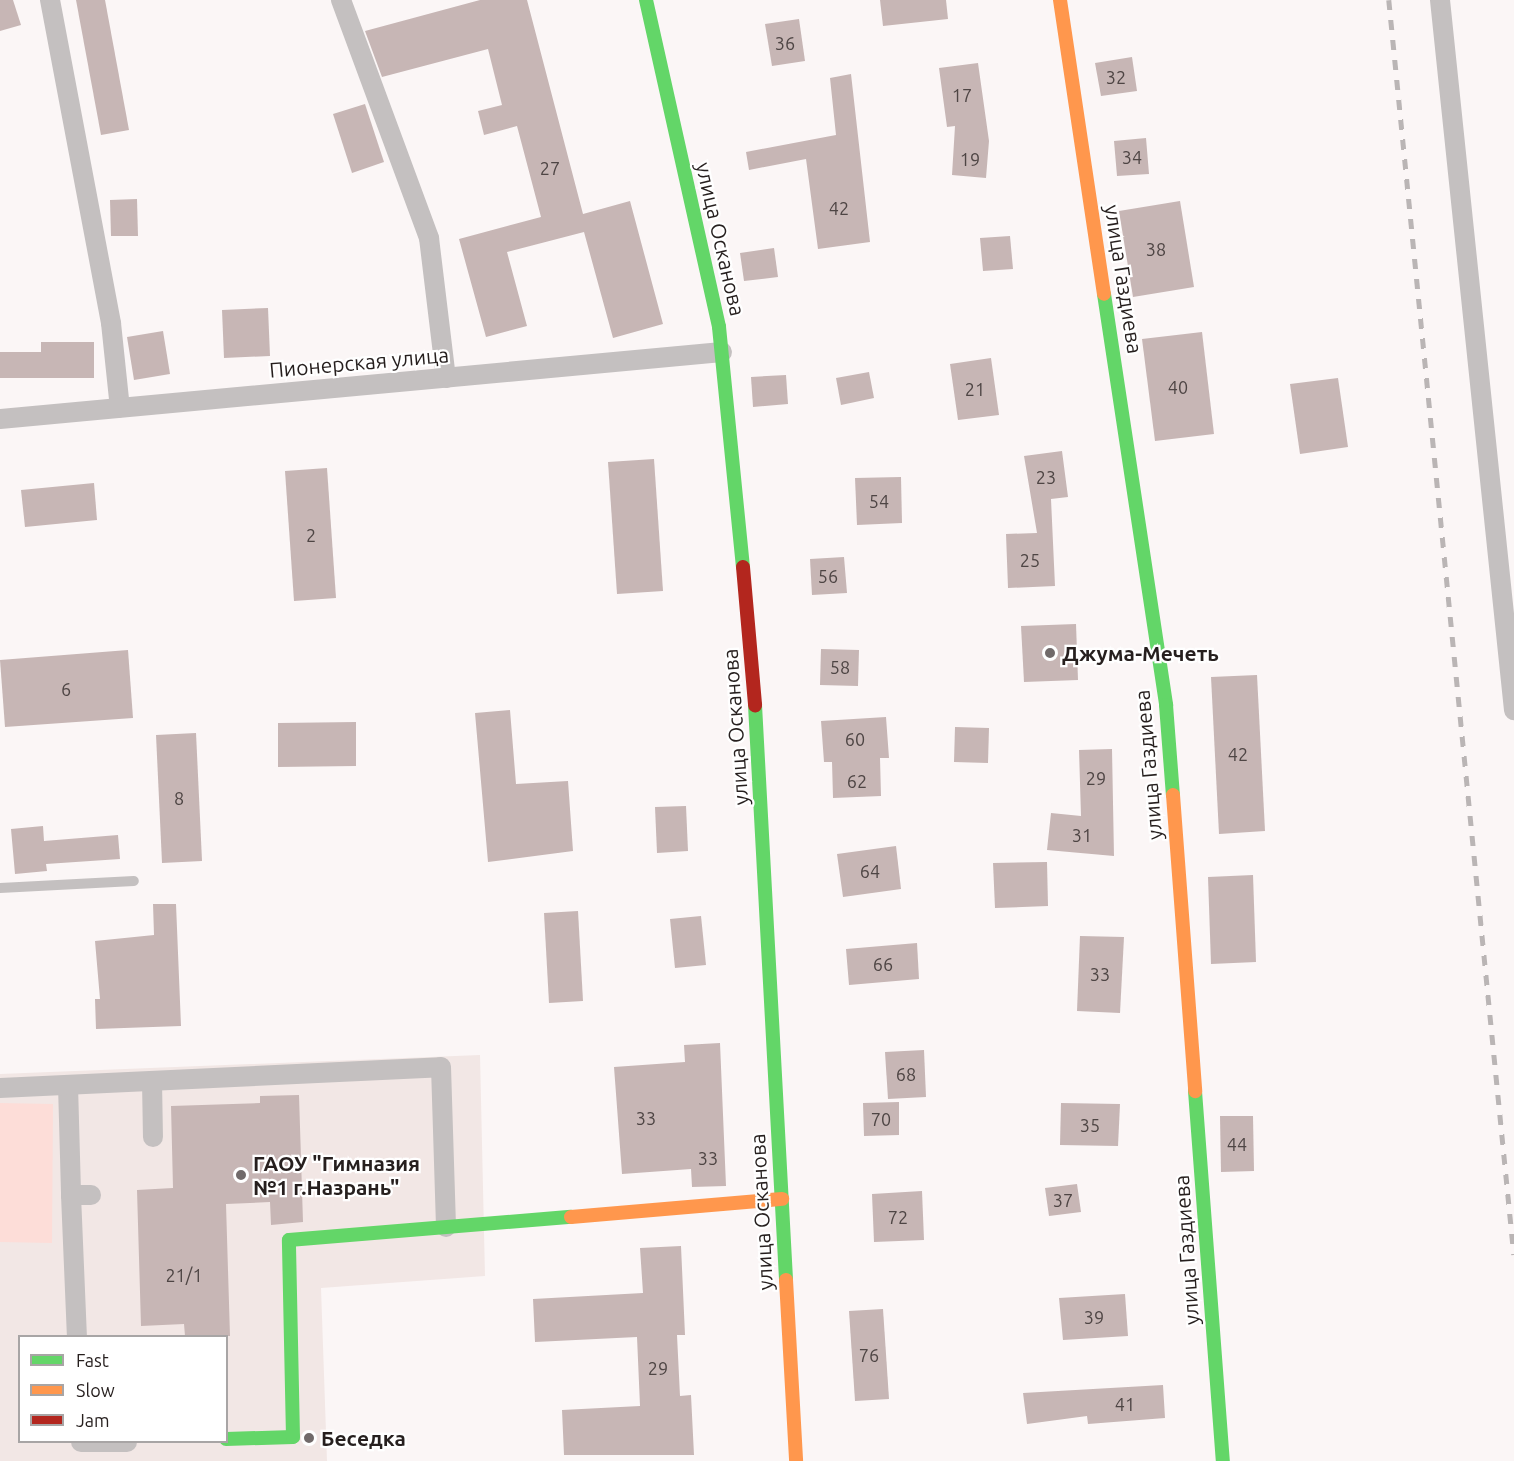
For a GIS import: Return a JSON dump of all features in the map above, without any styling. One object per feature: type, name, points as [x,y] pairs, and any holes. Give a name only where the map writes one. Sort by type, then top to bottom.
[{"type":"street","points":[[50,0],[111,323],[120,408]]},
{"type":"street","points":[[341,0],[429,238],[446,378]]},
{"type":"street","name":"улица Осканова","points":[[646,0],[722,352],[753,670],[795,1461]]},
{"type":"street","name":"улица Газдиева","points":[[1060,0],[1166,705],[1223,1461]]},
{"type":"street","points":[[1440,0],[1514,710]]},
{"type":"street","name":"Пионерская улица","points":[[0,418],[722,352]]},
{"type":"street","points":[[0,1088],[441,1066],[446,1227]]},
{"type":"street","points":[[152,1081],[153,1137]]},
{"type":"street","points":[[68,1085],[77,1335]]},
{"type":"street","points":[[71,1195],[91,1195]]},
{"type":"street","points":[[228,1439],[293,1437],[289,1240],[782,1199]]},
{"type":"lane","points":[[0,888],[134,881]]},
{"type":"shaded area","name":"ГАОУ \"Гимназия №1 г.Назрань\"","points":[[480,1055],[485,1276],[321,1288],[327,1461],[0,1461],[0,1074]]},
{"type":"shaded area","points":[[0,1103],[53,1104],[52,1243],[0,1242]]},
{"type":"building","points":[[0,0],[13,0],[21,25],[0,31]]},
{"type":"building","points":[[76,0],[105,0],[129,130],[101,135]]},
{"type":"building","points":[[480,0],[527,0],[583,214],[630,201],[663,324],[613,338],[584,232],[507,252],[527,326],[486,337],[459,239],[541,217],[517,126],[484,135],[478,111],[502,105],[488,49],[382,77],[365,31]]},
{"type":"building","points":[[880,0],[946,0],[948,19],[883,26]]},
{"type":"building","points":[[799,19],[805,61],[772,66],[765,24]]},
{"type":"building","points":[[1132,57],[1137,91],[1101,96],[1095,63]]},
{"type":"building","points":[[978,63],[989,141],[986,178],[952,175],[955,126],[947,127],[939,68]]},
{"type":"building","points":[[851,74],[870,242],[818,249],[806,159],[749,170],[746,152],[836,135],[830,78]]},
{"type":"building","points":[[365,104],[384,162],[352,173],[333,114]]},
{"type":"building","points":[[1146,138],[1149,174],[1117,176],[1114,141]]},
{"type":"building","points":[[137,199],[138,236],[111,236],[110,200]]},
{"type":"building","points":[[1180,201],[1194,287],[1133,297],[1119,211]]},
{"type":"building","points":[[1010,236],[1013,269],[983,271],[980,238]]},
{"type":"building","points":[[774,248],[778,277],[744,281],[740,253]]},
{"type":"building","points":[[268,308],[270,356],[224,358],[222,310]]},
{"type":"building","points":[[163,331],[170,374],[134,380],[127,337]]},
{"type":"building","points":[[1202,332],[1214,434],[1155,441],[1142,339]]},
{"type":"building","points":[[41,342],[94,342],[94,378],[0,378],[0,352],[41,352]]},
{"type":"building","points":[[991,358],[999,415],[958,420],[950,364]]},
{"type":"building","points":[[869,372],[874,398],[841,405],[836,378]]},
{"type":"building","points":[[786,375],[788,404],[753,407],[751,377]]},
{"type":"building","points":[[1338,378],[1348,447],[1300,454],[1290,384]]},
{"type":"building","points":[[1062,451],[1068,497],[1051,499],[1055,586],[1008,588],[1006,534],[1037,533],[1024,456]]},
{"type":"building","points":[[654,459],[663,591],[617,594],[608,462]]},
{"type":"building","points":[[327,468],[336,598],[294,601],[285,471]]},
{"type":"building","points":[[901,477],[902,523],[857,525],[855,478]]},
{"type":"building","points":[[94,483],[97,520],[25,527],[21,490]]},
{"type":"building","points":[[844,557],[847,593],[812,595],[810,559]]},
{"type":"building","name":"Джума-Мечеть","points":[[1076,624],[1078,680],[1024,682],[1021,626]]},
{"type":"building","points":[[821,649],[859,650],[858,686],[820,685]]},
{"type":"building","points":[[128,650],[133,718],[5,727],[0,660]]},
{"type":"building","points":[[1257,675],[1265,831],[1219,834],[1211,677]]},
{"type":"building","points":[[510,710],[516,784],[568,781],[573,851],[488,862],[475,713]]},
{"type":"building","points":[[886,717],[889,758],[880,758],[881,796],[833,798],[832,762],[824,762],[821,721]]},
{"type":"building","points":[[356,722],[356,766],[278,767],[278,723]]},
{"type":"building","points":[[955,727],[989,728],[988,763],[954,762]]},
{"type":"building","points":[[196,733],[202,861],[162,863],[156,735]]},
{"type":"building","points":[[1112,749],[1114,856],[1047,850],[1051,813],[1081,816],[1079,750]]},
{"type":"building","points":[[686,806],[688,851],[657,853],[655,807]]},
{"type":"building","points":[[43,826],[44,841],[118,835],[120,859],[46,864],[47,871],[15,874],[11,829]]},
{"type":"building","points":[[896,846],[901,889],[843,897],[837,854]]},
{"type":"building","points":[[1047,862],[1048,906],[995,908],[993,863]]},
{"type":"building","points":[[1253,875],[1256,962],[1211,964],[1208,877]]},
{"type":"building","points":[[153,904],[176,904],[181,1026],[96,1029],[95,999],[100,999],[95,941],[154,935]]},
{"type":"building","points":[[578,911],[583,1001],[549,1003],[544,913]]},
{"type":"building","points":[[701,916],[706,965],[675,968],[670,919]]},
{"type":"building","points":[[1080,936],[1124,937],[1120,1013],[1077,1011]]},
{"type":"building","points":[[917,943],[919,979],[849,985],[846,949]]},
{"type":"building","points":[[720,1043],[726,1186],[692,1187],[691,1169],[622,1174],[614,1067],[685,1062],[684,1045]]},
{"type":"building","points":[[924,1050],[926,1097],[888,1099],[885,1052]]},
{"type":"building","points":[[299,1095],[303,1222],[271,1225],[270,1202],[226,1204],[230,1336],[185,1335],[184,1324],[141,1326],[137,1190],[173,1188],[171,1106],[260,1103],[260,1096]]},
{"type":"building","points":[[899,1102],[899,1135],[864,1136],[863,1103]]},
{"type":"building","points":[[1061,1103],[1120,1104],[1118,1146],[1060,1145]]},
{"type":"building","points":[[1220,1116],[1253,1116],[1254,1171],[1221,1172]]},
{"type":"building","points":[[1077,1184],[1081,1212],[1049,1216],[1045,1188]]},
{"type":"building","points":[[922,1191],[924,1240],[874,1242],[872,1194]]},
{"type":"building","points":[[681,1246],[685,1335],[677,1335],[680,1396],[691,1395],[694,1455],[564,1455],[562,1410],[640,1406],[637,1337],[535,1342],[533,1299],[643,1293],[640,1248]]},
{"type":"building","points":[[1125,1294],[1128,1336],[1063,1340],[1059,1298]]},
{"type":"building","points":[[883,1309],[889,1399],[855,1401],[849,1311]]},
{"type":"building","points":[[1163,1385],[1165,1418],[1088,1424],[1087,1416],[1027,1424],[1023,1393]]},
{"type":"railway","points":[[1389,0],[1514,1255]]},
{"type":"traffic: fast","points":[[646,0],[719,327],[743,567]]},
{"type":"traffic: fast","points":[[1104,294],[1166,705],[1173,795]]},
{"type":"traffic: fast","points":[[755,705],[786,1280]]},
{"type":"traffic: fast","points":[[1195,1091],[1223,1461]]},
{"type":"traffic: fast","points":[[228,1439],[293,1437],[289,1240],[571,1217]]},
{"type":"traffic: slow","points":[[1060,0],[1104,294]]},
{"type":"traffic: slow","points":[[1173,795],[1195,1091]]},
{"type":"traffic: slow","points":[[571,1217],[782,1199]]},
{"type":"traffic: slow","points":[[786,1280],[796,1461]]},
{"type":"traffic: jam","points":[[743,567],[755,705]]},
{"type":"place","name":"Джума-Мечеть","points":[[1050,653]]},
{"type":"place","name":"ГАОУ \"Гимназия №1 г.Назрань\"","points":[[241,1175]]},
{"type":"place","name":"Беседка","points":[[309,1438]]}]
